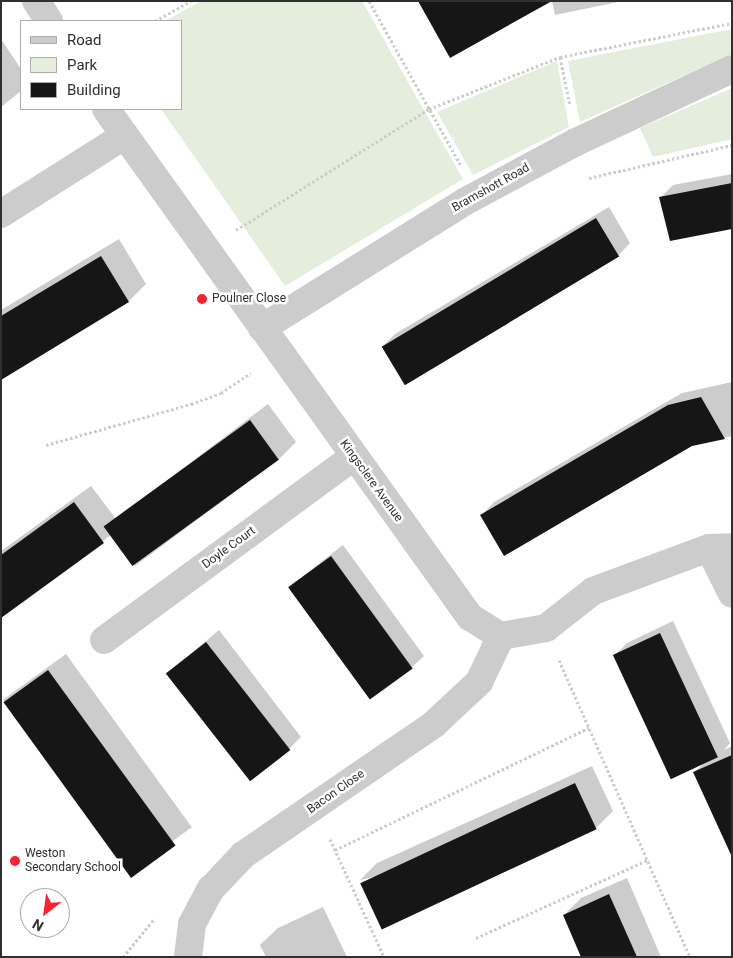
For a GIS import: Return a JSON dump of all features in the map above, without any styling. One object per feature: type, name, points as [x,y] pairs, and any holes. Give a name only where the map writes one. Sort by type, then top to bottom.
[{"type":"street","points":[[36,1],[48,20]]},
{"type":"street","name":"Bramshott Road","points":[[262,328],[477,195],[578,142],[732,69]]},
{"type":"street","name":"Kingsclere Avenue","points":[[107,110],[353,457],[470,617],[500,636]]},
{"type":"street","points":[[1,214],[124,136]]},
{"type":"street","name":"Doyle Court","points":[[104,640],[353,457]]},
{"type":"street","points":[[500,636],[546,628],[593,591],[721,547],[732,594]]},
{"type":"street","name":"Bacon Close","points":[[188,957],[192,924],[211,889],[243,855],[434,724],[479,682],[500,636]]},
{"type":"path","points":[[157,20],[191,1]]},
{"type":"path","points":[[369,1],[477,195]]},
{"type":"path","points":[[233,232],[429,109],[560,57],[732,23]]},
{"type":"path","points":[[560,57],[578,142]]},
{"type":"path","points":[[581,180],[732,145]]},
{"type":"path","points":[[46,445],[221,393],[280,352]]},
{"type":"path","points":[[546,628],[690,957]]},
{"type":"path","points":[[335,850],[589,728]]},
{"type":"path","points":[[315,807],[384,957]]},
{"type":"path","points":[[476,938],[647,860]]},
{"type":"green space","points":[[201,1],[362,1],[463,179],[285,286],[162,110],[182,110],[182,20],[167,20]]},
{"type":"green space","points":[[732,29],[732,54],[580,122],[568,61]]},
{"type":"green space","points":[[557,61],[569,127],[473,175],[437,112]]},
{"type":"green space","points":[[732,88],[732,139],[653,157],[640,128]]},
{"type":"building","points":[[418,1],[552,1],[450,58]]},
{"type":"building","points":[[732,183],[732,229],[670,241],[659,197]]},
{"type":"building","points":[[596,218],[619,257],[405,385],[382,347]]},
{"type":"building","points":[[101,256],[129,302],[1,380],[1,316]]},
{"type":"building","points":[[701,397],[725,439],[692,446],[504,556],[480,515],[668,405]]},
{"type":"building","points":[[250,420],[279,460],[132,566],[104,526]]},
{"type":"building","points":[[74,502],[104,543],[1,618],[1,555]]},
{"type":"building","points":[[331,556],[413,668],[370,700],[288,587]]},
{"type":"building","points":[[660,633],[718,757],[671,779],[613,655]]},
{"type":"building","points":[[206,642],[290,750],[250,781],[166,673]]},
{"type":"building","points":[[48,670],[176,846],[131,878],[4,702]]},
{"type":"building","points":[[732,755],[732,857],[693,772]]},
{"type":"building","points":[[575,783],[597,829],[382,929],[360,883]]},
{"type":"building","points":[[609,894],[637,957],[581,957],[563,915]]},
{"type":"place","name":"Poulner Close","points":[[202,299]]},
{"type":"place","name":"Weston Secondary School","points":[[15,861]]}]
